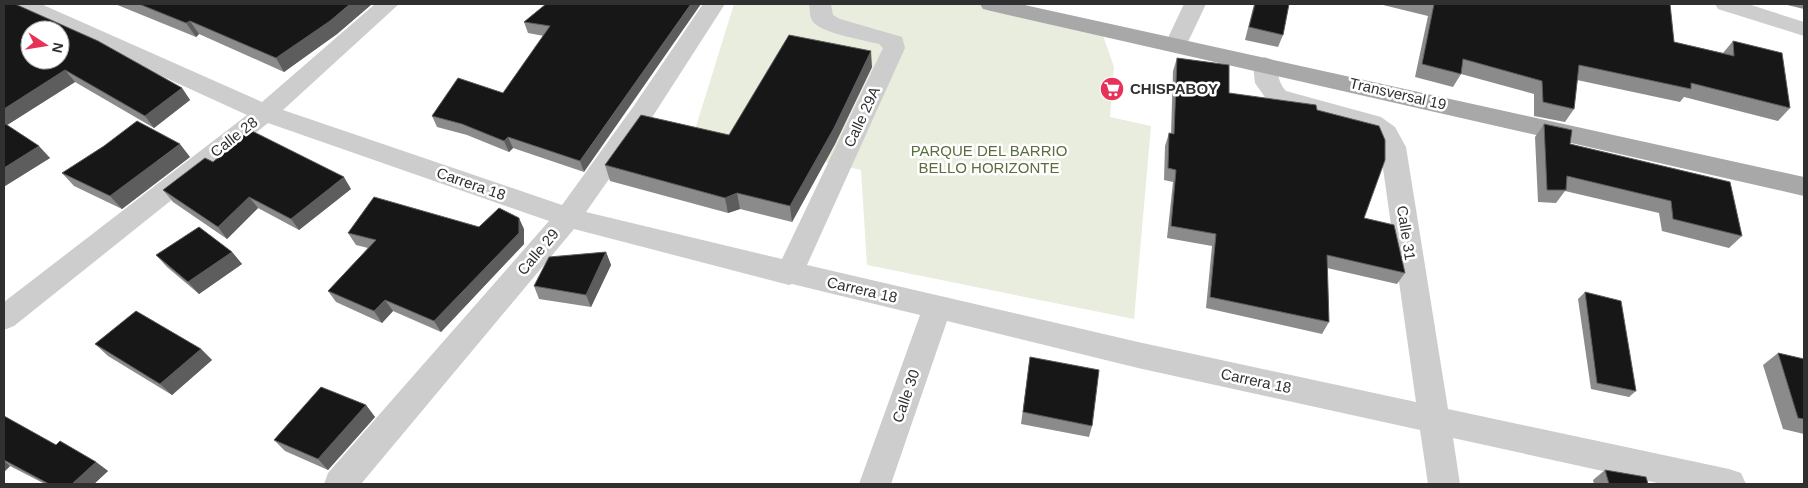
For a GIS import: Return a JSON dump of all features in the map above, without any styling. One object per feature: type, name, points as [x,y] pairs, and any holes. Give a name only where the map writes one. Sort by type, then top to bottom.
[{"type":"main road","name":"Transversal 19","points":[[991,4],[1176,44],[1804,187]]},
{"type":"street","points":[[4,10],[15,4]]},
{"type":"street","name":"Carrera 18","points":[[23,4],[265,113],[568,217],[789,274],[1138,355],[1729,484]]},
{"type":"street","name":"Calle 28","points":[[4,318],[265,113],[388,4]]},
{"type":"street","name":"Calle 29","points":[[340,484],[568,217],[642,113],[714,4]]},
{"type":"street","name":"Calle 29A","points":[[789,274],[894,48],[894,42],[887,39],[832,24],[822,18],[820,4]]},
{"type":"street","points":[[1176,44],[1195,4]]},
{"type":"street","points":[[1726,4],[1779,12],[1804,29]]},
{"type":"street","name":"Calle 31","points":[[1265,65],[1267,83],[1278,97],[1372,123],[1386,133],[1393,146],[1444,484]]},
{"type":"street","name":"Calle 30","points":[[875,484],[937,307]]},
{"type":"green space","name":"PARQUE DEL BARRIO BELLO HORIZONTE","points":[[734,4],[1005,4],[1099,24],[1114,67],[1110,117],[1151,126],[1134,319],[867,265],[861,170],[694,133]]},
{"type":"building","points":[[4,4],[15,4],[51,20],[20,20],[20,70],[65,70],[4,109]]},
{"type":"building","points":[[139,4],[350,4],[330,21],[276,58],[190,21],[186,23]]},
{"type":"building","points":[[546,4],[691,4],[580,161],[508,137],[504,141],[462,124],[432,116],[458,78],[503,93],[550,26],[524,22]]},
{"type":"building","points":[[1255,4],[1289,4],[1283,35],[1249,27]]},
{"type":"building","points":[[1434,4],[1670,4],[1674,42],[1734,56],[1733,41],[1782,53],[1790,108],[1691,83],[1691,89],[1579,65],[1574,109],[1543,102],[1542,81],[1463,59],[1461,74],[1422,64]]},
{"type":"building","points":[[70,29],[98,41],[182,88],[145,116],[65,70],[70,70]]},
{"type":"building","points":[[789,35],[871,51],[834,128],[790,206],[737,193],[725,198],[605,165],[641,115],[729,135]]},
{"type":"building","points":[[1177,58],[1229,65],[1229,93],[1316,105],[1317,110],[1379,126],[1385,140],[1385,160],[1364,218],[1394,225],[1405,273],[1327,255],[1329,322],[1210,297],[1216,234],[1171,226],[1176,170],[1168,168],[1169,133],[1174,134]]},
{"type":"building","points":[[137,121],[180,144],[110,196],[62,173],[104,146]]},
{"type":"building","points":[[4,123],[39,146],[4,168]]},
{"type":"building","points":[[1544,124],[1572,130],[1570,144],[1730,182],[1742,236],[1673,219],[1671,201],[1567,176],[1566,190],[1547,190]]},
{"type":"building","points":[[250,130],[344,177],[291,219],[249,197],[218,227],[163,190],[205,158],[213,162]]},
{"type":"building","points":[[374,197],[479,227],[499,208],[519,218],[519,233],[434,321],[385,300],[374,311],[328,291],[376,240],[348,233]]},
{"type":"building","points":[[199,227],[232,252],[188,282],[156,255]]},
{"type":"building","points":[[606,252],[586,295],[534,286],[549,257]]},
{"type":"building","points":[[1585,292],[1621,301],[1636,391],[1597,383]]},
{"type":"building","points":[[136,311],[201,349],[160,384],[95,344]]},
{"type":"building","points":[[1778,353],[1804,359],[1804,419],[1798,418]]},
{"type":"building","points":[[1030,357],[1099,370],[1092,426],[1023,412]]},
{"type":"building","points":[[321,387],[366,405],[318,459],[274,440]]},
{"type":"building","points":[[4,416],[56,445],[60,441],[96,462],[72,484],[49,484],[4,460]]},
{"type":"building","points":[[1605,470],[1646,477],[1648,484],[1609,484]]},
{"type":"place","name":"CHISPABOY","points":[[1112,89]]}]
